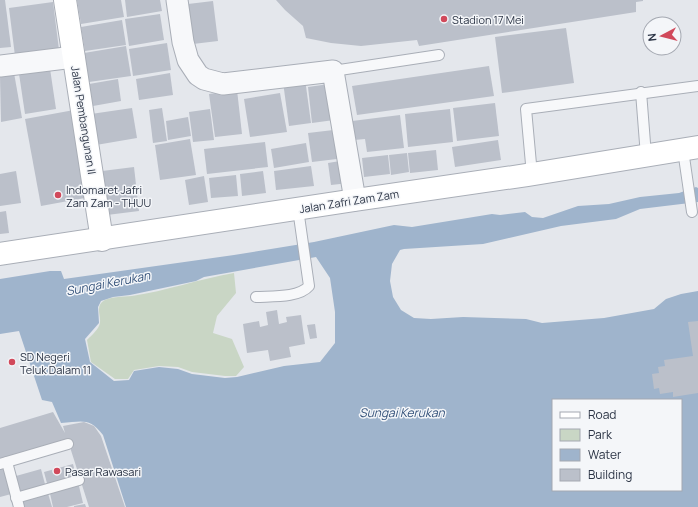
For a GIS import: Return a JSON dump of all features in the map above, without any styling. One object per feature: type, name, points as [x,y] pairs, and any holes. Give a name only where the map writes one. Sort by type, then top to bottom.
[{"type":"main road","name":"Jalan Pembangunan II","points":[[65,0],[102,240]]},
{"type":"main road","name":"Jalan Zafri Zam Zam","points":[[0,254],[102,240],[532,174],[690,148]]},
{"type":"street","points":[[177,0],[182,42],[188,60],[198,75],[204,78],[223,84],[333,71],[356,200]]},
{"type":"street","points":[[0,66],[74,57]]},
{"type":"lane","points":[[333,71],[439,55]]},
{"type":"lane","points":[[532,174],[526,109],[641,92],[698,86]]},
{"type":"lane","points":[[641,92],[646,156]]},
{"type":"lane","points":[[690,148],[688,183],[692,212]]},
{"type":"lane","points":[[256,297],[285,296],[300,293],[309,286],[298,209]]},
{"type":"lane","points":[[68,444],[4,463],[17,502],[79,480]]},
{"type":"green space","points":[[234,273],[236,293],[217,316],[213,333],[232,339],[244,367],[236,376],[192,372],[178,367],[159,366],[134,370],[128,379],[115,379],[91,362],[87,340],[98,328],[100,323],[99,307],[105,300],[145,294]]},
{"type":"water","name":"Sungai Kerukan","points":[[696,187],[698,188],[698,202],[640,209],[616,219],[561,226],[483,244],[400,250],[392,264],[390,281],[393,297],[401,310],[414,318],[431,319],[463,317],[526,319],[542,323],[604,318],[654,309],[666,299],[681,294],[698,291],[698,507],[126,507],[103,435],[98,429],[89,423],[61,423],[52,402],[42,400],[19,331],[0,334],[0,279],[50,271],[61,271],[64,279],[314,242],[394,225],[412,227],[492,214],[500,215],[525,212],[532,217],[543,218],[578,206],[609,204],[640,197],[679,193]],"holes":[[[316,257],[330,278],[335,312],[335,343],[320,362],[284,366],[237,377],[225,378],[192,374],[178,369],[159,367],[134,371],[129,380],[114,381],[90,362],[85,339],[99,323],[98,307],[101,301],[113,297],[130,295],[196,281],[204,277]]]},
{"type":"building","points":[[0,0],[5,0],[11,47],[0,48]]},
{"type":"building","points":[[77,0],[121,0],[124,17],[81,24]]},
{"type":"building","points":[[125,0],[160,0],[162,11],[127,17]]},
{"type":"building","name":"Stadion 17 Mei","points":[[276,0],[643,1],[636,2],[636,12],[419,46],[417,40],[361,46],[331,43],[306,38],[303,26]]},
{"type":"building","points":[[213,1],[218,41],[193,44],[188,4]]},
{"type":"building","points":[[53,2],[59,50],[15,56],[9,8]]},
{"type":"building","points":[[160,14],[164,40],[129,46],[125,19]]},
{"type":"building","points":[[122,20],[126,45],[85,51],[81,27]]},
{"type":"building","points":[[566,28],[574,83],[502,93],[495,37]]},
{"type":"building","points":[[167,43],[171,70],[133,76],[129,49]]},
{"type":"building","points":[[126,46],[131,76],[89,82],[84,53]]},
{"type":"building","points":[[49,62],[56,109],[25,114],[18,67]]},
{"type":"building","points":[[489,66],[494,96],[357,115],[352,86]]},
{"type":"building","points":[[14,73],[22,118],[1,122],[0,76]]},
{"type":"building","points":[[170,73],[173,95],[139,100],[136,79]]},
{"type":"building","points":[[118,79],[121,101],[93,106],[89,84]]},
{"type":"building","points":[[305,79],[311,123],[289,126],[283,82]]},
{"type":"building","points":[[329,84],[334,120],[312,123],[308,87]]},
{"type":"building","points":[[237,90],[242,134],[215,137],[209,94]]},
{"type":"building","points":[[280,93],[287,132],[250,137],[244,99]]},
{"type":"building","points":[[495,103],[499,136],[457,141],[453,108]]},
{"type":"building","points":[[132,108],[137,138],[96,145],[91,114]]},
{"type":"building","points":[[162,108],[167,141],[153,143],[149,110]]},
{"type":"building","points":[[210,109],[214,140],[193,142],[189,112]]},
{"type":"building","points":[[450,109],[453,142],[408,147],[405,114]]},
{"type":"building","points":[[74,110],[90,197],[41,206],[25,119]]},
{"type":"building","points":[[400,115],[404,148],[367,152],[365,139],[354,140],[352,121]]},
{"type":"building","points":[[188,117],[191,136],[168,140],[166,121]]},
{"type":"building","points":[[342,129],[345,158],[312,162],[308,133]]},
{"type":"building","points":[[190,139],[196,175],[160,180],[155,145]]},
{"type":"building","points":[[498,140],[501,160],[455,167],[452,147]]},
{"type":"building","points":[[265,142],[268,167],[207,174],[204,149]]},
{"type":"building","points":[[306,143],[309,162],[274,168],[271,149]]},
{"type":"building","points":[[436,150],[438,170],[410,173],[408,153]]},
{"type":"building","points":[[407,153],[409,172],[391,175],[389,155]]},
{"type":"building","points":[[388,155],[390,174],[364,177],[362,158]]},
{"type":"building","points":[[346,160],[349,183],[331,185],[328,163]]},
{"type":"building","points":[[311,166],[314,186],[276,190],[274,171]]},
{"type":"building","points":[[134,167],[139,211],[107,215],[102,171]]},
{"type":"building","points":[[16,171],[21,203],[0,206],[0,174]]},
{"type":"building","points":[[263,171],[266,193],[242,196],[240,174]]},
{"type":"building","points":[[236,175],[238,196],[211,198],[209,178]]},
{"type":"building","points":[[204,176],[208,202],[189,205],[185,180]]},
{"type":"building","points":[[6,211],[9,233],[0,234],[0,212]]},
{"type":"building","points":[[277,310],[279,324],[287,322],[286,317],[301,315],[305,344],[289,347],[291,357],[270,361],[268,350],[247,353],[243,324],[259,321],[260,327],[268,325],[266,312]]},
{"type":"building","points":[[698,321],[698,393],[673,397],[673,392],[660,394],[659,388],[654,389],[652,374],[659,373],[658,367],[665,366],[664,360],[693,356],[688,322]]},
{"type":"building","points":[[315,324],[317,338],[310,339],[307,325]]},
{"type":"building","points":[[53,412],[65,433],[63,426],[84,422],[94,426],[101,436],[125,507],[89,507],[69,444],[0,463],[0,428]]},
{"type":"building","points":[[7,464],[15,493],[0,497],[0,466]]},
{"type":"building","points":[[73,464],[77,480],[48,487],[44,472]]},
{"type":"building","points":[[41,469],[46,488],[20,494],[16,476]]},
{"type":"building","points":[[78,482],[83,503],[67,507],[53,507],[49,489]]},
{"type":"building","points":[[47,490],[52,507],[22,507],[20,497]]},
{"type":"building","points":[[85,504],[86,507],[74,507],[74,506]]},
{"type":"place","name":"Stadion 17 Mei","points":[[444,19]]},
{"type":"place","name":"Indomaret Jafri Zam Zam - THUU","points":[[58,195]]},
{"type":"place","name":"SD Negeri Teluk Dalam 11","points":[[12,362]]},
{"type":"place","name":"Pasar Rawasari","points":[[57,471]]}]
